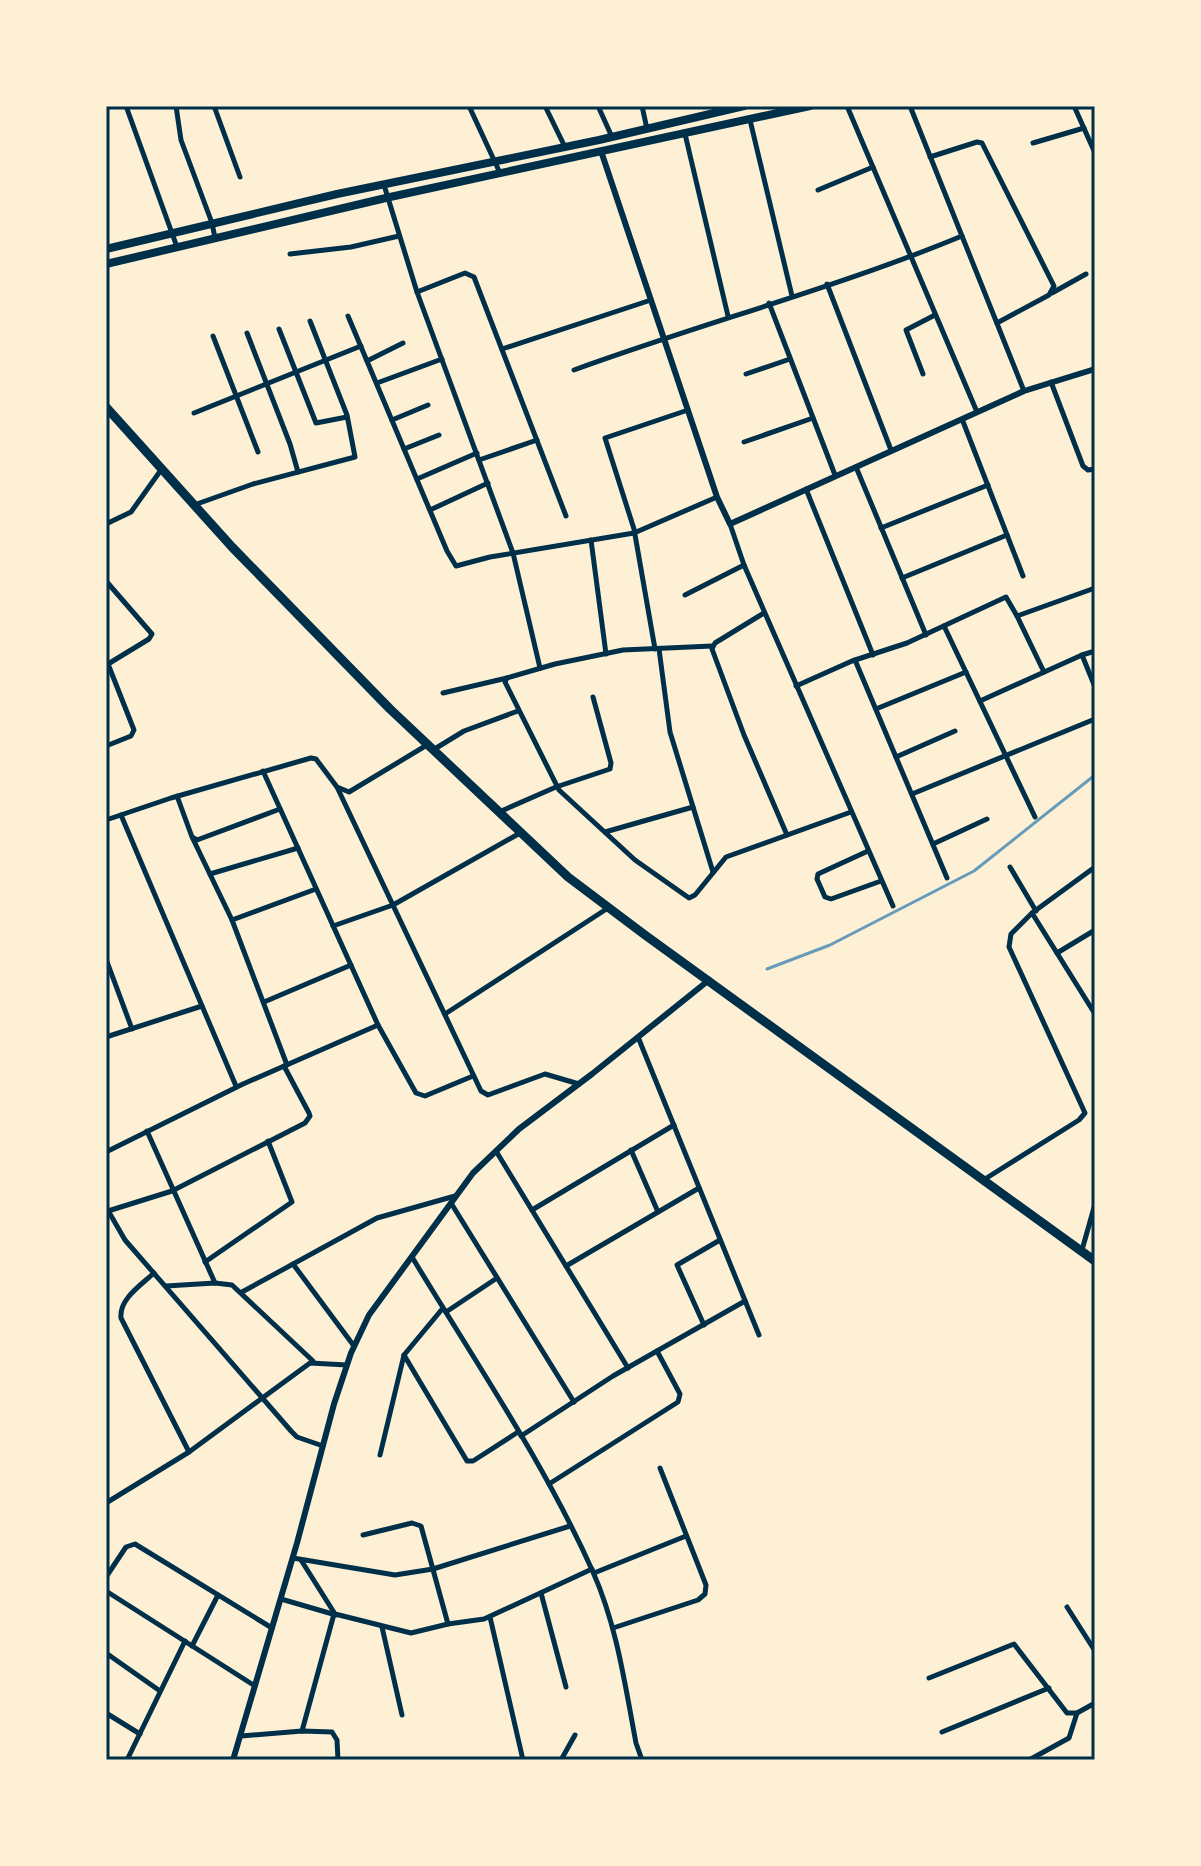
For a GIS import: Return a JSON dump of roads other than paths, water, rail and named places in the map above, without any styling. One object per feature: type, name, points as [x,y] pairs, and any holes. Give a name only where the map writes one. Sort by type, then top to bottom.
[{"type":"highway","points":[[106,407],[193,505],[308,623],[430,747],[568,877],[1095,1261]]},
{"type":"main road","points":[[106,249],[384,184],[744,106]]},
{"type":"main road","points":[[106,264],[388,198],[810,106]]},
{"type":"main road","points":[[138,241],[140,256]]},
{"type":"street","points":[[126,106],[177,247]]},
{"type":"street","points":[[176,106],[181,140],[215,238]]},
{"type":"street","points":[[214,106],[240,177]]},
{"type":"street","points":[[469,106],[500,173]]},
{"type":"street","points":[[545,106],[565,147]]},
{"type":"street","points":[[598,106],[612,137]]},
{"type":"street","points":[[642,106],[647,129]]},
{"type":"street","points":[[847,106],[977,412]]},
{"type":"street","points":[[910,106],[1024,391]]},
{"type":"street","points":[[1074,106],[1095,153]]},
{"type":"street","points":[[750,119],[792,296]]},
{"type":"street","points":[[1033,143],[1084,128]]},
{"type":"street","points":[[685,133],[728,316]]},
{"type":"street","points":[[930,157],[977,142],[984,145],[1054,286],[1052,293]]},
{"type":"street","points":[[601,151],[717,497],[764,613],[893,906]]},
{"type":"street","points":[[818,190],[873,167]]},
{"type":"street","points":[[384,184],[417,292],[513,553],[540,668]]},
{"type":"street","points":[[290,254],[351,247],[400,236]]},
{"type":"street","points":[[574,370],[663,337],[911,257],[962,236]]},
{"type":"street","points":[[417,292],[465,273],[472,275],[566,516]]},
{"type":"street","points":[[997,323],[1086,274]]},
{"type":"street","points":[[827,284],[891,450]]},
{"type":"street","points":[[502,349],[651,300]]},
{"type":"street","points":[[769,303],[833,470]]},
{"type":"street","points":[[923,374],[906,330],[935,315]]},
{"type":"street","points":[[348,316],[447,551],[457,566],[634,531],[717,497]]},
{"type":"street","points":[[193,505],[248,485],[355,457],[347,417],[310,321]]},
{"type":"street","points":[[279,329],[316,423],[347,417]]},
{"type":"street","points":[[247,333],[298,472]]},
{"type":"street","points":[[213,336],[258,452]]},
{"type":"street","points":[[367,361],[403,343]]},
{"type":"street","points":[[194,413],[361,346]]},
{"type":"street","points":[[377,383],[442,359]]},
{"type":"street","points":[[746,374],[790,359]]},
{"type":"street","points":[[728,522],[805,488],[833,470],[855,466],[1024,391],[1095,369]]},
{"type":"street","points":[[1051,382],[1083,466],[1088,470],[1095,469]]},
{"type":"street","points":[[392,420],[428,405]]},
{"type":"street","points":[[688,410],[605,438],[634,531],[670,732],[713,872]]},
{"type":"street","points":[[744,442],[813,418]]},
{"type":"street","points":[[962,419],[1023,576]]},
{"type":"street","points":[[404,449],[439,435]]},
{"type":"street","points":[[417,479],[537,440]]},
{"type":"street","points":[[855,466],[926,635]]},
{"type":"street","points":[[106,524],[131,512],[161,470]]},
{"type":"street","points":[[430,510],[488,483]]},
{"type":"street","points":[[881,528],[988,485]]},
{"type":"street","points":[[805,488],[873,655]]},
{"type":"street","points":[[902,578],[1007,535]]},
{"type":"street","points":[[591,540],[606,654]]},
{"type":"street","points":[[685,595],[744,565]]},
{"type":"street","points":[[106,581],[152,634],[149,639],[108,664],[134,730],[131,736],[106,746]]},
{"type":"street","points":[[1017,616],[1095,588]]},
{"type":"street","points":[[796,686],[855,660],[926,635],[1006,597],[1044,672]]},
{"type":"street","points":[[443,693],[606,654],[712,646],[764,613]]},
{"type":"street","points":[[944,626],[1035,817]]},
{"type":"street","points":[[712,646],[744,735],[787,835]]},
{"type":"street","points":[[980,701],[1095,651]]},
{"type":"street","points":[[1082,655],[1095,687]]},
{"type":"street","points":[[855,660],[947,878]]},
{"type":"street","points":[[876,709],[966,672]]},
{"type":"street","points":[[507,678],[505,682],[518,711],[556,787],[635,860],[685,897],[694,897],[726,857],[851,812]]},
{"type":"street","points":[[499,812],[556,787],[608,770],[611,766],[593,697]]},
{"type":"street","points":[[337,787],[349,792],[357,789],[430,747],[518,711]]},
{"type":"street","points":[[912,794],[1095,719]]},
{"type":"street","points":[[896,757],[955,731]]},
{"type":"street","points":[[106,820],[263,771],[316,759],[337,787],[481,1091],[488,1095],[545,1074],[579,1084]]},
{"type":"street","points":[[263,771],[378,1025],[418,1095],[425,1096],[473,1076]]},
{"type":"street","points":[[177,796],[193,839],[232,920],[286,1065],[310,1116],[305,1123],[172,1191],[107,1209],[125,1240],[294,1434],[323,1446]]},
{"type":"street","points":[[605,832],[693,807]]},
{"type":"street","points":[[193,839],[280,809]]},
{"type":"street","points":[[121,815],[236,1087]]},
{"type":"street","points":[[933,844],[987,819]]},
{"type":"street","points":[[333,926],[393,905],[521,832]]},
{"type":"street","points":[[210,874],[298,848]]},
{"type":"street","points":[[868,851],[818,874],[817,879],[825,897],[831,899],[881,881]]},
{"type":"street","points":[[1010,867],[1095,1014]]},
{"type":"street","points":[[983,1180],[1079,1120],[1085,1113],[1009,947],[1011,934],[1034,912],[1095,867]]},
{"type":"street","points":[[232,920],[316,889]]},
{"type":"street","points":[[445,1014],[608,908]]},
{"type":"street","points":[[1057,953],[1095,930]]},
{"type":"street","points":[[106,959],[132,1029]]},
{"type":"street","points":[[263,1002],[351,965]]},
{"type":"street","points":[[233,1760],[347,1365],[369,1315],[473,1173],[519,1129],[709,980]]},
{"type":"street","points":[[106,1037],[202,1006]]},
{"type":"street","points":[[106,1152],[236,1087],[378,1025]]},
{"type":"street","points":[[638,1037],[759,1335]]},
{"type":"street","points":[[532,1210],[674,1125]]},
{"type":"street","points":[[147,1131],[215,1283]]},
{"type":"street","points":[[205,1262],[292,1202],[268,1141]]},
{"type":"street","points":[[631,1150],[658,1212]]},
{"type":"street","points":[[496,1151],[628,1368]]},
{"type":"street","points":[[566,1266],[699,1188]]},
{"type":"street","points":[[242,1292],[377,1218],[453,1199]]},
{"type":"street","points":[[453,1199],[497,1278],[574,1402]]},
{"type":"street","points":[[1081,1251],[1095,1204]]},
{"type":"street","points":[[704,1325],[677,1265],[720,1240]]},
{"type":"street","points":[[411,1255],[549,1484],[593,1571],[613,1628],[642,1760]]},
{"type":"street","points":[[293,1264],[354,1346]]},
{"type":"street","points":[[154,1273],[127,1298],[120,1311],[121,1318],[189,1452]]},
{"type":"street","points":[[380,1455],[404,1355],[444,1310],[497,1278]]},
{"type":"street","points":[[165,1286],[232,1285],[314,1362],[347,1365]]},
{"type":"street","points":[[404,1355],[467,1461],[473,1461],[745,1301]]},
{"type":"street","points":[[549,1484],[678,1402],[680,1394],[657,1351]]},
{"type":"street","points":[[106,1503],[189,1452],[314,1362]]},
{"type":"street","points":[[613,1628],[703,1597],[706,1585],[660,1468]]},
{"type":"street","points":[[363,1535],[419,1524],[448,1624]]},
{"type":"street","points":[[293,1558],[387,1575],[433,1569],[570,1526]]},
{"type":"street","points":[[281,1599],[411,1633],[490,1617],[593,1571],[686,1536]]},
{"type":"street","points":[[106,1577],[126,1547],[135,1544],[272,1628]]},
{"type":"street","points":[[301,1560],[336,1615],[302,1731]]},
{"type":"street","points":[[106,1591],[255,1686]]},
{"type":"street","points":[[541,1593],[566,1687]]},
{"type":"street","points":[[192,1646],[218,1595]]},
{"type":"street","points":[[1067,1607],[1095,1651]]},
{"type":"street","points":[[490,1617],[523,1760]]},
{"type":"street","points":[[382,1627],[402,1715]]},
{"type":"street","points":[[127,1760],[185,1641]]},
{"type":"street","points":[[929,1678],[1014,1644],[1067,1713],[1077,1713],[1095,1703]]},
{"type":"street","points":[[106,1653],[160,1691]]},
{"type":"street","points":[[942,1732],[1049,1688]]},
{"type":"street","points":[[106,1713],[140,1734]]},
{"type":"street","points":[[1029,1760],[1069,1738],[1077,1713]]},
{"type":"street","points":[[241,1736],[302,1731],[334,1734],[338,1760]]},
{"type":"street","points":[[561,1760],[575,1735]]},
{"type":"waterway","points":[[767,969],[830,945],[974,871],[1095,775]]}]
